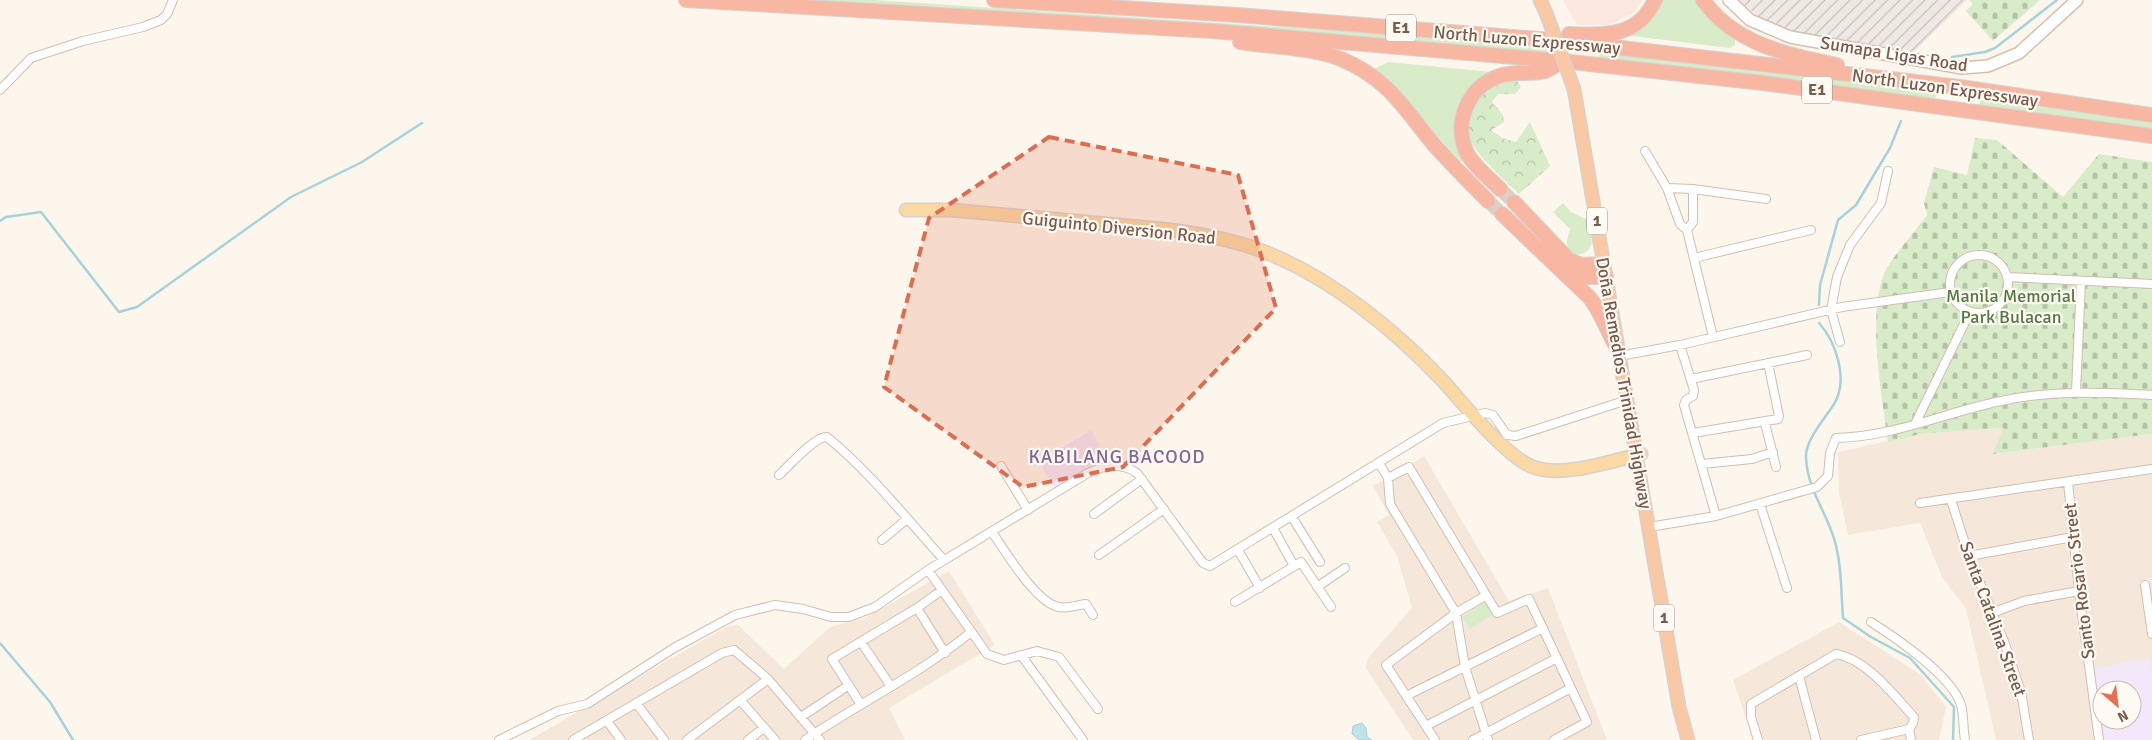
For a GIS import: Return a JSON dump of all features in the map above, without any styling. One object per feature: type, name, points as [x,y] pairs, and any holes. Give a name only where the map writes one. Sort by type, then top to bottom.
[{"type":"highway","name":"North Luzon Expressway","points":[[686,0],[1212,31],[1562,61],[1763,83],[2152,136]]},
{"type":"highway","name":"North Luzon Expressway","points":[[994,0],[1237,15],[1552,40],[1969,89],[2152,115]]},
{"type":"highway","name":"Doña Remedios Trinidad Highway","points":[[1540,0],[1574,89],[1679,707],[1688,740]]},
{"type":"highway","points":[[1552,40],[1566,34],[1609,35],[1631,28],[1645,17],[1655,0]]},
{"type":"highway","points":[[1703,0],[1718,18],[1745,37],[1781,53],[1841,66],[1857,76]]},
{"type":"highway","points":[[1212,31],[1228,41],[1313,52],[1340,59],[1370,74],[1394,94],[1444,156],[1488,201]]},
{"type":"highway","points":[[1500,189],[1474,163],[1465,146],[1461,124],[1469,100],[1479,87],[1494,77],[1513,72],[1545,71],[1562,61]]},
{"type":"highway","points":[[1514,202],[1569,260],[1605,270]]},
{"type":"highway","points":[[1502,214],[1594,303],[1618,353]]},
{"type":"highway","points":[[1560,269],[1584,277],[1605,270]]},
{"type":"main road","name":"Sumapa Ligas Road","points":[[1729,0],[1750,20],[1790,37],[1962,68],[1988,66],[2019,53],[2077,0]]},
{"type":"main road","name":"Guiguinto Diversion Road","points":[[906,210],[951,210],[1162,229],[1217,238],[1266,252],[1315,277],[1350,300],[1420,358],[1520,460],[1535,468],[1564,470],[1640,454]]},
{"type":"street","points":[[0,90],[31,58],[83,41],[142,27],[161,20],[167,14],[174,0]]},
{"type":"street","points":[[1645,151],[1667,188],[1680,224],[1687,230],[1713,337]]},
{"type":"street","points":[[1840,342],[1831,310],[1836,277],[1850,244],[1881,203],[1888,171]]},
{"type":"street","points":[[1667,188],[1693,189],[1766,199]]},
{"type":"street","points":[[1687,230],[1693,222],[1693,189]]},
{"type":"street","points":[[1694,258],[1811,230]]},
{"type":"street","points":[[1975,255],[1995,259],[2001,264],[2008,277],[2009,286],[2002,303],[1988,313],[1970,312],[1954,301],[1950,292],[1952,272],[1966,258],[1975,255]]},
{"type":"street","points":[[2008,277],[2152,284]]},
{"type":"street","points":[[2076,391],[2081,281]]},
{"type":"street","points":[[1618,353],[1680,345],[1875,301],[1950,292]]},
{"type":"street","points":[[1915,424],[1970,312]]},
{"type":"street","points":[[1680,345],[1694,394],[1686,400],[1684,405],[1716,516]]},
{"type":"street","points":[[1691,379],[1807,355]]},
{"type":"street","points":[[1693,433],[1765,423],[1778,419],[1779,416],[1768,363]]},
{"type":"street","points":[[1649,527],[1716,516],[1817,487],[1828,476],[1830,453],[1836,438],[1879,435],[1998,401],[2076,391],[2152,395]]},
{"type":"street","points":[[498,740],[558,711],[587,704],[674,648],[735,615],[775,605],[803,609],[831,618],[849,617],[886,601],[944,560],[1102,466],[1120,466],[1132,470],[1142,479],[1203,563],[1210,566],[1443,423],[1485,413],[1493,415],[1507,435],[1516,436],[1627,400]]},
{"type":"street","points":[[1765,423],[1776,467]]},
{"type":"street","points":[[779,475],[812,444],[821,438],[827,437],[850,456],[944,560]]},
{"type":"street","points":[[1702,464],[1752,459],[1773,452]]},
{"type":"street","points":[[1379,463],[1388,478],[1390,504],[1456,613],[1465,667],[1487,737]]},
{"type":"street","points":[[1001,466],[1028,510]]},
{"type":"street","points":[[1388,478],[1409,467],[1485,596],[1497,613],[1529,599],[1586,722],[1554,740]]},
{"type":"street","points":[[1920,503],[1951,500],[2152,469]]},
{"type":"street","points":[[1094,514],[1142,479]]},
{"type":"street","name":"Santo Rosario Street","points":[[2068,482],[2079,591],[2099,740]]},
{"type":"street","name":"Santa Catalina Street","points":[[1951,500],[1968,556],[1992,613],[2021,692],[2029,740]]},
{"type":"street","points":[[1760,504],[1787,588]]},
{"type":"street","points":[[1099,555],[1164,509]]},
{"type":"street","points":[[1292,517],[1320,562]]},
{"type":"street","points":[[882,540],[907,519]]},
{"type":"street","points":[[1273,528],[1294,566]]},
{"type":"street","points":[[992,532],[1035,590],[1050,604],[1064,607],[1086,604],[1093,615]]},
{"type":"street","points":[[1968,556],[2073,537]]},
{"type":"street","points":[[1238,550],[1260,588]]},
{"type":"street","points":[[1235,602],[1301,562],[1331,607]]},
{"type":"street","points":[[1318,587],[1345,568]]},
{"type":"street","points":[[928,570],[987,654],[1004,660],[1037,651],[1059,656],[1098,709]]},
{"type":"street","points":[[2145,585],[2152,634]]},
{"type":"street","points":[[860,703],[832,659],[942,590]]},
{"type":"street","points":[[1992,613],[2024,601],[2079,591]]},
{"type":"street","points":[[1435,740],[1386,665],[1456,613],[1485,596]]},
{"type":"street","points":[[916,608],[945,653]]},
{"type":"street","points":[[1871,622],[1902,642],[1934,669],[1957,697],[1962,706],[1965,740]]},
{"type":"street","points":[[1406,696],[1543,628]]},
{"type":"street","points":[[805,740],[817,737],[860,703],[945,653],[971,632]]},
{"type":"street","points":[[861,642],[890,685]]},
{"type":"street","points":[[576,739],[722,653],[734,650],[768,679],[817,737]]},
{"type":"street","points":[[1758,740],[1751,717],[1751,704],[1836,654],[1846,656],[1877,677],[1914,717],[1914,723],[1909,729],[1861,740]]},
{"type":"street","points":[[1022,655],[1084,740]]},
{"type":"street","points":[[1426,726],[1556,658]]},
{"type":"street","points":[[1799,676],[1816,740]]},
{"type":"street","points":[[687,740],[768,679]]},
{"type":"street","points":[[801,717],[849,686]]},
{"type":"street","points":[[1473,740],[1487,737],[1571,688]]},
{"type":"street","points":[[740,700],[775,740]]},
{"type":"street","points":[[636,703],[664,740]]},
{"type":"street","points":[[607,721],[621,740]]},
{"type":"street","points":[[748,740],[764,728]]},
{"type":"street","points":[[1909,729],[1911,740]]},
{"type":"highlighted area","points":[[1049,137],[1238,175],[1276,308],[1123,467],[1023,487],[884,387],[929,218]]},
{"type":"shaded area","points":[[1563,0],[1642,0],[1635,12],[1610,25],[1577,25]]},
{"type":"shaded area","points":[[1738,0],[1966,1],[1913,53],[1772,27]]},
{"type":"shaded area","points":[[2005,428],[1993,454],[2152,434],[2152,740],[1996,740],[1966,609],[1942,577],[1920,523],[1848,535],[1839,493],[1838,452],[1920,434]]},
{"type":"shaded area","points":[[1091,430],[1108,459],[1056,490],[1039,462]]},
{"type":"shaded area","points":[[1424,456],[1509,601],[1548,588],[1607,740],[1413,740],[1366,668],[1368,658],[1412,608],[1397,556],[1377,522],[1389,515],[1373,486]]},
{"type":"shaded area","points":[[949,571],[995,645],[889,708],[905,740],[529,740],[726,627],[738,625],[784,669],[830,627],[863,619]]},
{"type":"shaded area","points":[[1839,622],[1921,675],[1946,707],[1939,740],[1753,740],[1733,680]]},
{"type":"shaded area","points":[[2150,658],[2152,674],[2152,740],[2100,740],[2099,730],[2142,730],[2142,680],[2094,680],[2093,669]]},
{"type":"green space","points":[[727,0],[874,0],[1387,34],[1546,49],[1549,57]]},
{"type":"green space","points":[[1660,0],[1700,0],[1735,34],[1735,45],[1730,48],[1624,35]]},
{"type":"green space","points":[[1969,0],[2040,0],[1993,41],[1966,11],[1973,4]]},
{"type":"green space","points":[[1599,53],[1937,92],[1935,101],[1599,60]]},
{"type":"green space","points":[[1388,62],[1491,72],[1469,93],[1467,165],[1459,160],[1374,69]]},
{"type":"green space","points":[[1509,77],[1517,81],[1521,87],[1515,94],[1498,94],[1492,102],[1503,115],[1504,122],[1491,130],[1504,139],[1516,142],[1530,122],[1550,166],[1519,194],[1495,172],[1478,152],[1471,142],[1467,124],[1474,107],[1482,96],[1491,87]]},
{"type":"green space","points":[[1980,99],[2152,121],[2152,132],[1979,106]]},
{"type":"green space","name":"Manila Memorial Park Bulacan","points":[[1975,138],[1997,140],[2063,197],[2099,154],[2152,162],[2152,434],[1992,454],[2004,428],[1920,434],[1888,442],[1877,357],[1876,334],[1879,292],[1884,274],[1897,253],[1927,215],[1924,203],[1934,167],[1967,175]]},
{"type":"green space","points":[[1563,203],[1571,212],[1590,221],[1591,245],[1585,253],[1580,255],[1572,255],[1568,249],[1567,243],[1570,229],[1553,212]]},
{"type":"green space","points":[[1485,602],[1493,614],[1470,629],[1462,617]]},
{"type":"water","points":[[1362,723],[1366,728],[1367,737],[1372,740],[1359,740],[1352,734],[1353,726]]},
{"type":"waterway","points":[[1952,57],[1985,52],[1995,48],[2057,0]]},
{"type":"waterway","points":[[1819,305],[1820,285],[1838,220],[1856,205],[1890,148],[1901,121]]},
{"type":"waterway","points":[[0,221],[6,217],[41,212],[119,312],[137,307],[291,197],[362,162],[422,123]]},
{"type":"waterway","points":[[1819,323],[1831,340],[1839,362],[1840,384],[1834,404],[1809,443],[1806,457],[1810,480],[1831,531],[1837,551],[1843,618],[1871,637],[1910,658],[1954,707],[1953,740]]},
{"type":"waterway","points":[[0,643],[50,702],[73,740]]},
{"type":"tunnel","points":[[1500,189],[1514,202]]},
{"type":"tunnel","points":[[1488,201],[1502,214]]},
{"type":"district","name":"KABILANG BACOOD","points":[[1117,457]]}]
